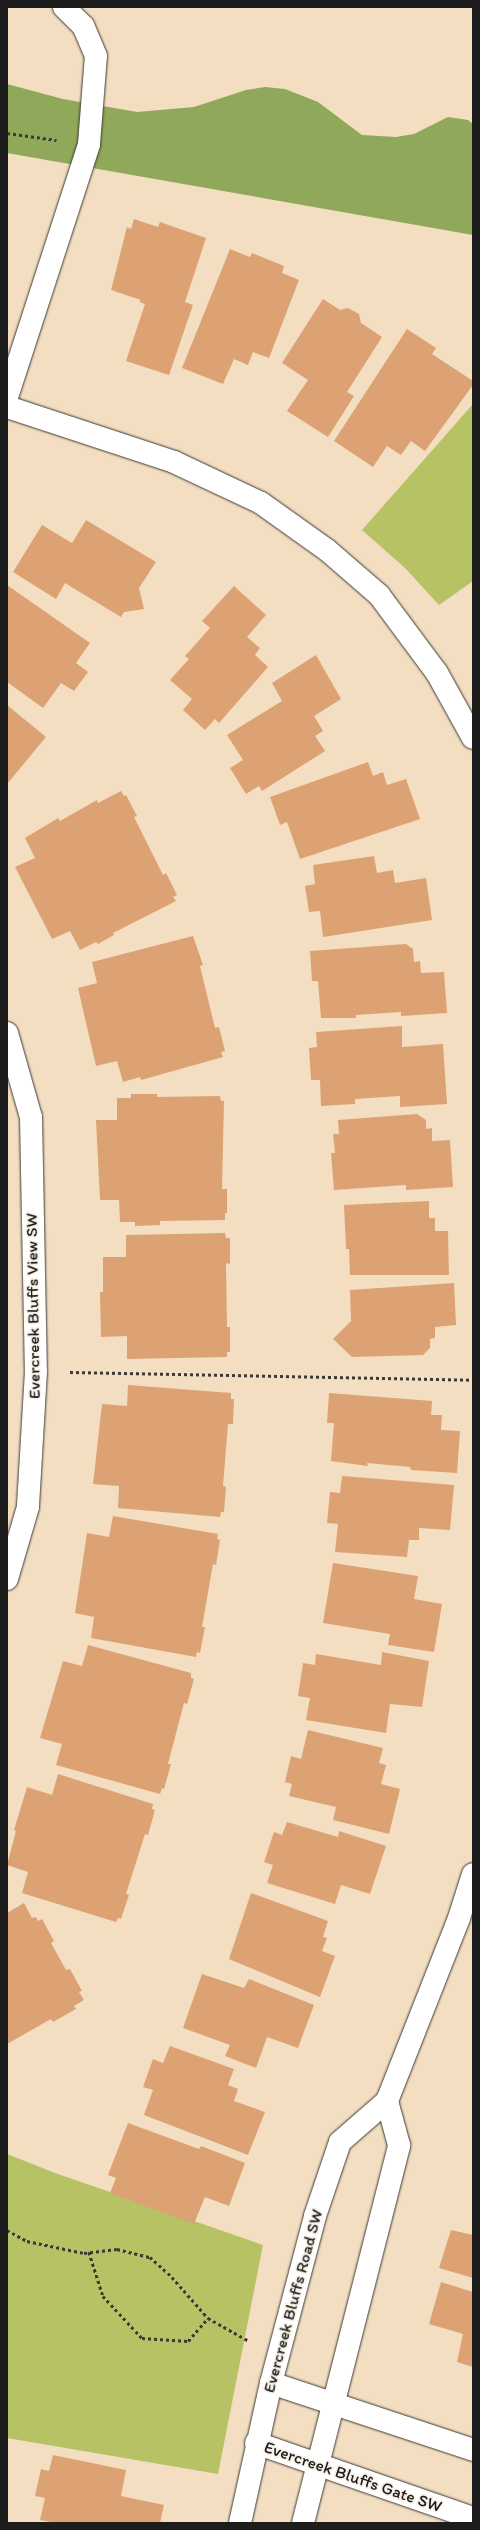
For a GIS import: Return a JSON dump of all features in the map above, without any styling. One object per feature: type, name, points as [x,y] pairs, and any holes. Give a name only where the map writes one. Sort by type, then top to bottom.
[{"type":"street","points":[[7,397],[89,144],[96,56],[83,26],[64,7]]},
{"type":"street","points":[[7,407],[174,462],[267,507],[327,550],[379,595],[436,673],[473,738]]},
{"type":"street","name":"Evercreek Bluffs View SW","points":[[7,1033],[31,1117],[36,1371],[28,1507],[7,1579]]},
{"type":"street","name":"Evercreek Bluffs Road SW","points":[[240,2523],[256,2443],[271,2383],[315,2216],[340,2142],[386,2101],[466,1921],[473,1874]]},
{"type":"street","points":[[303,2523],[316,2464],[399,2145],[386,2101]]},
{"type":"street","points":[[271,2383],[473,2450]]},
{"type":"street","name":"Evercreek Bluffs Gate SW","points":[[256,2443],[473,2518]]},
{"type":"path","points":[[7,133],[89,144]]},
{"type":"path","points":[[36,1371],[473,1380]]},
{"type":"path","points":[[7,2230],[27,2241],[89,2252],[116,2248],[150,2256],[172,2277],[208,2318],[249,2341],[280,2350]]},
{"type":"path","points":[[89,2252],[103,2296],[142,2338],[188,2341],[208,2318]]},
{"type":"green space","points":[[7,84],[63,99],[137,112],[194,107],[246,90],[265,87],[285,89],[318,102],[362,135],[396,137],[414,134],[448,117],[468,120],[473,124],[473,235],[7,153]]},
{"type":"green space","points":[[473,404],[473,581],[439,605],[405,568],[362,530]]},
{"type":"green space","points":[[7,2154],[55,2173],[263,2245],[218,2474],[7,2438]]},
{"type":"building","points":[[134,219],[158,227],[160,222],[206,238],[185,302],[193,305],[169,375],[126,361],[145,304],[139,302],[141,300],[111,290],[127,227],[131,229]]},
{"type":"building","points":[[230,249],[250,257],[252,253],[284,266],[282,273],[299,280],[269,358],[253,352],[248,365],[234,359],[223,384],[182,368]]},
{"type":"building","points":[[323,299],[340,310],[348,308],[359,314],[361,323],[382,337],[347,392],[354,396],[328,437],[287,411],[308,380],[282,363]]},
{"type":"building","points":[[407,329],[436,348],[432,354],[473,381],[473,385],[425,451],[411,441],[401,455],[387,446],[373,467],[334,441]]},
{"type":"building","points":[[86,520],[156,562],[139,588],[144,609],[124,612],[121,617],[65,583],[56,599],[13,572],[42,525],[72,543]]},
{"type":"building","points":[[7,585],[90,643],[76,663],[88,672],[74,691],[61,683],[43,708],[7,682]]},
{"type":"building","points":[[234,586],[266,615],[247,637],[260,648],[255,655],[268,667],[219,723],[215,719],[205,730],[183,710],[192,699],[170,680],[189,659],[185,656],[210,628],[202,621]]},
{"type":"building","points":[[316,655],[341,699],[314,716],[323,731],[315,736],[325,751],[262,791],[259,786],[246,794],[230,768],[243,760],[227,735],[282,701],[272,683]]},
{"type":"building","points":[[7,705],[46,737],[7,784]]},
{"type":"building","points":[[368,762],[373,776],[383,772],[387,785],[406,779],[420,819],[300,859],[287,822],[280,825],[270,797]]},
{"type":"building","points":[[121,791],[124,796],[126,795],[137,816],[134,817],[163,875],[166,873],[177,895],[173,897],[176,901],[113,933],[114,935],[98,944],[96,942],[80,950],[70,931],[52,939],[15,867],[35,858],[25,838],[58,818],[60,821],[97,800],[98,803]]},
{"type":"building","points":[[374,856],[377,873],[393,870],[395,883],[426,878],[432,920],[323,937],[320,911],[309,912],[305,886],[315,884],[313,865]]},
{"type":"building","points":[[193,936],[203,965],[200,966],[215,1028],[219,1027],[225,1051],[221,1052],[223,1057],[141,1080],[140,1077],[123,1082],[117,1061],[96,1066],[78,988],[97,983],[92,962]]},
{"type":"building","points":[[406,944],[413,949],[414,962],[420,961],[421,973],[444,972],[447,1013],[401,1016],[401,1012],[356,1015],[356,1018],[321,1018],[318,981],[312,981],[310,951]]},
{"type":"building","points":[[402,1026],[402,1047],[443,1044],[447,1104],[400,1107],[400,1096],[355,1099],[355,1104],[321,1106],[320,1080],[311,1080],[309,1048],[317,1047],[316,1032]]},
{"type":"building","points":[[131,1094],[157,1094],[157,1097],[220,1096],[221,1101],[224,1101],[222,1189],[227,1189],[227,1213],[225,1213],[225,1220],[160,1221],[160,1225],[135,1226],[135,1222],[120,1222],[119,1200],[100,1200],[96,1120],[117,1120],[117,1098],[131,1098]]},
{"type":"building","points":[[417,1114],[426,1120],[426,1129],[432,1128],[432,1141],[450,1140],[453,1187],[406,1190],[406,1185],[334,1190],[331,1153],[335,1153],[333,1134],[339,1134],[338,1120]]},
{"type":"building","points":[[429,1201],[429,1218],[435,1218],[435,1231],[448,1231],[449,1275],[350,1275],[349,1249],[346,1249],[344,1205]]},
{"type":"building","points":[[225,1233],[226,1238],[230,1238],[230,1264],[226,1263],[227,1327],[230,1327],[230,1352],[227,1352],[227,1357],[127,1359],[127,1336],[101,1337],[100,1292],[103,1292],[103,1257],[126,1257],[126,1235]]},
{"type":"building","points":[[454,1283],[456,1325],[435,1327],[435,1338],[430,1339],[430,1348],[423,1355],[352,1357],[333,1339],[351,1321],[350,1290]]},
{"type":"building","points":[[128,1385],[231,1393],[231,1399],[234,1399],[233,1424],[228,1424],[223,1486],[226,1487],[224,1512],[221,1512],[220,1517],[118,1508],[119,1486],[93,1484],[102,1404],[127,1406]]},
{"type":"building","points":[[329,1393],[432,1401],[431,1415],[442,1415],[441,1430],[460,1431],[457,1473],[411,1470],[410,1467],[367,1463],[368,1466],[331,1461],[334,1423],[327,1423]]},
{"type":"building","points":[[342,1476],[454,1485],[450,1530],[419,1528],[419,1540],[409,1540],[407,1557],[335,1552],[338,1524],[327,1523],[330,1492],[340,1493]]},
{"type":"building","points":[[113,1516],[218,1534],[217,1539],[220,1540],[216,1565],[213,1564],[202,1627],[205,1627],[200,1653],[197,1652],[196,1657],[91,1638],[94,1617],[75,1613],[87,1533],[109,1537]]},
{"type":"building","points":[[333,1563],[418,1576],[414,1599],[442,1604],[434,1652],[388,1645],[390,1634],[323,1623]]},
{"type":"building","points":[[88,1645],[191,1673],[191,1678],[194,1679],[187,1704],[184,1703],[168,1764],[171,1764],[164,1789],[162,1788],[160,1794],[56,1765],[62,1744],[40,1738],[63,1661],[82,1666]]},
{"type":"building","points":[[382,1652],[429,1661],[422,1707],[390,1704],[386,1733],[306,1720],[310,1698],[298,1696],[303,1663],[315,1665],[316,1654],[381,1665]]},
{"type":"building","points":[[308,1730],[383,1748],[379,1763],[386,1765],[381,1784],[400,1789],[389,1834],[333,1820],[336,1807],[289,1796],[292,1784],[285,1782],[291,1756],[301,1759]]},
{"type":"building","points":[[58,1774],[153,1804],[152,1809],[155,1810],[148,1835],[145,1834],[126,1894],[129,1895],[121,1919],[118,1918],[116,1922],[22,1893],[28,1872],[7,1865],[16,1831],[14,1830],[27,1787],[52,1795]]},
{"type":"building","points":[[287,1822],[338,1837],[339,1831],[386,1846],[370,1894],[341,1885],[335,1904],[267,1883],[273,1865],[264,1862],[274,1832],[282,1835]]},
{"type":"building","points":[[251,1893],[328,1921],[323,1937],[327,1938],[322,1951],[335,1956],[320,1997],[229,1959]]},
{"type":"building","points":[[24,1903],[32,1918],[36,1917],[38,1921],[42,1919],[54,1941],[51,1943],[66,1970],[70,1969],[82,1991],[79,1992],[84,2000],[74,2006],[76,2009],[53,2022],[51,2019],[7,2044],[7,1913]]},
{"type":"building","points":[[202,1974],[244,1988],[249,1979],[314,2005],[298,2048],[267,2037],[256,2068],[225,2056],[230,2045],[183,2028]]},
{"type":"building","points":[[170,2046],[234,2069],[228,2085],[238,2089],[234,2101],[265,2112],[248,2155],[144,2115],[153,2090],[143,2087],[153,2059],[163,2063]]},
{"type":"building","points":[[128,2123],[199,2149],[201,2146],[245,2163],[229,2206],[205,2197],[194,2224],[110,2193],[116,2178],[108,2175]]},
{"type":"building","points":[[451,2230],[473,2235],[473,2278],[439,2268]]},
{"type":"building","points":[[441,2282],[473,2292],[473,2367],[457,2362],[463,2334],[429,2324]]},
{"type":"building","points":[[53,2455],[126,2470],[121,2496],[164,2505],[160,2523],[56,2523],[40,2520],[45,2498],[35,2496],[41,2469],[49,2471]]}]
